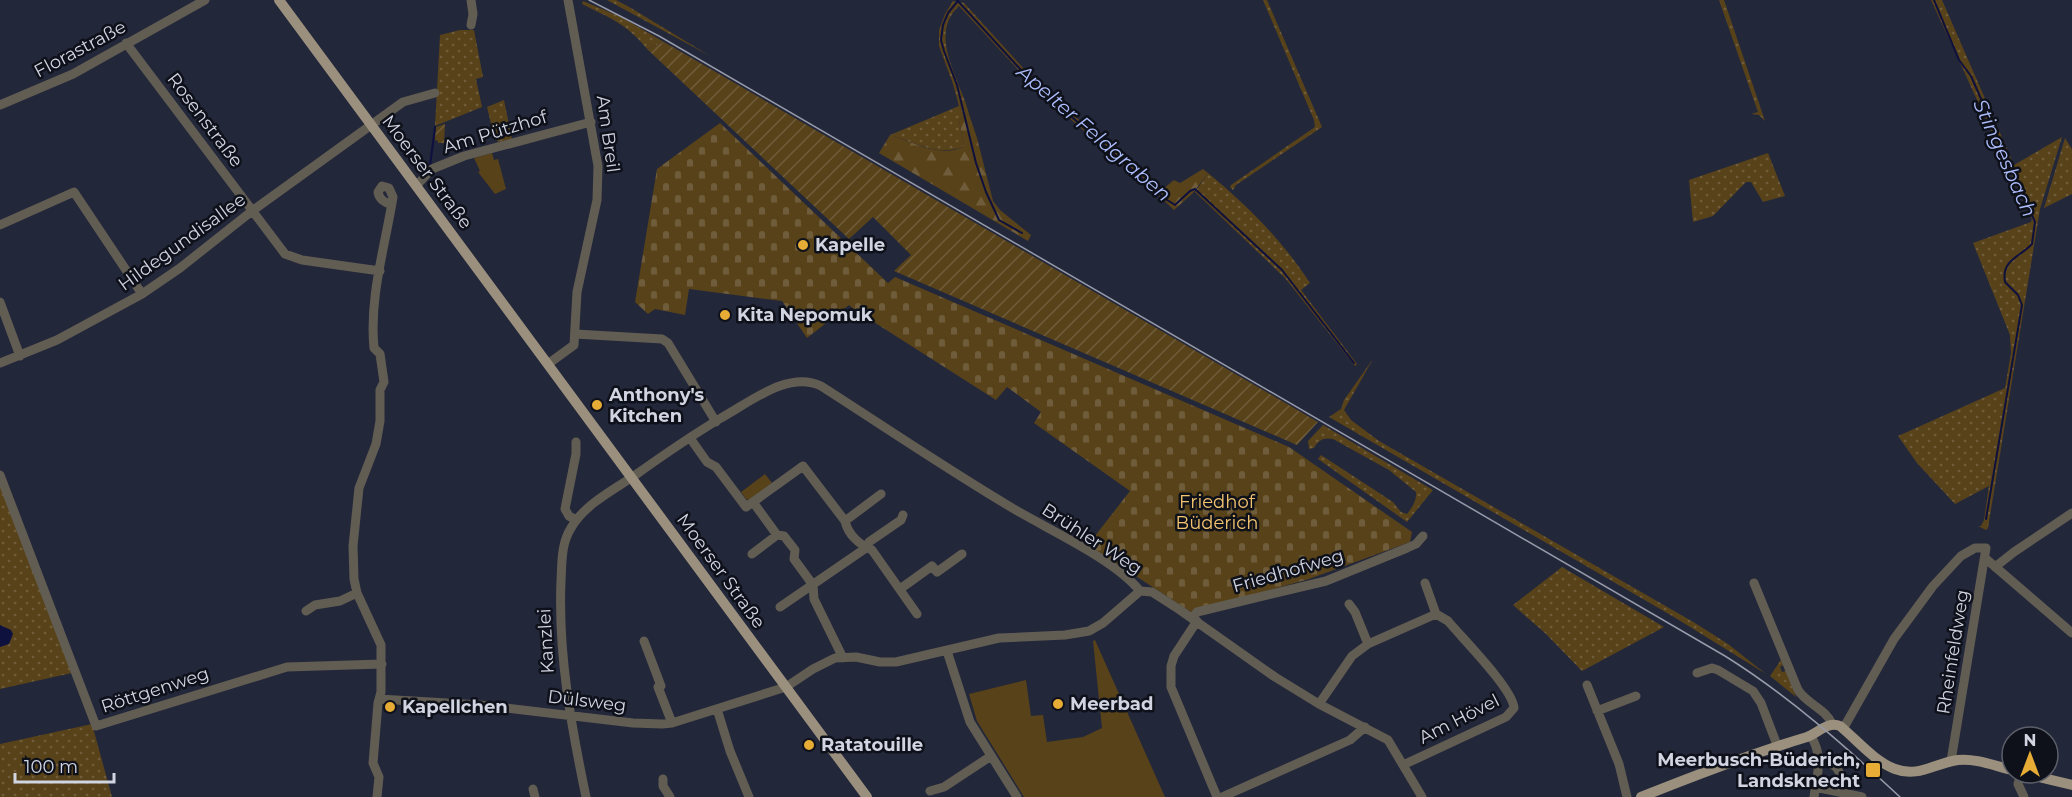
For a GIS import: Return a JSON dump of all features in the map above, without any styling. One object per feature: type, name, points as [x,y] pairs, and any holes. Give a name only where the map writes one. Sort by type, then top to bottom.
[{"type":"main road","name":"Moerser Straße","points":[[279,0],[867,797]]},
{"type":"main road","points":[[1641,797],[1777,746],[1811,736],[1829,725],[1838,724],[1884,764],[1899,770],[1923,771],[1952,761],[1975,761],[2000,767]]},
{"type":"street","name":"Florastraße","points":[[0,105],[73,74],[126,42],[205,0]]},
{"type":"street","points":[[471,0],[473,14],[471,25]]},
{"type":"street","name":"Am Breil","points":[[548,364],[574,345],[577,292],[597,200],[598,166],[568,0]]},
{"type":"street","name":"Rosenstraße","points":[[126,42],[285,254],[291,258],[380,271]]},
{"type":"street","name":"Hildegundisallee","points":[[0,363],[78,329],[142,294],[403,102],[435,93]]},
{"type":"street","name":"Am Pützhof","points":[[416,186],[432,169],[464,156],[591,122]]},
{"type":"street","points":[[0,225],[74,192],[142,294]]},
{"type":"street","points":[[377,797],[379,777],[374,763],[380,699],[381,645],[357,593],[354,579],[353,546],[359,488],[379,432],[380,390],[384,382],[380,354],[374,348],[373,320],[375,293],[391,204]]},
{"type":"street","points":[[0,302],[20,356]]},
{"type":"street","points":[[575,334],[662,339],[668,343],[716,422]]},
{"type":"street","name":"Brühler Weg","points":[[632,478],[690,438],[776,387],[802,381],[815,383],[1013,508],[1094,555],[1131,579],[1140,591],[1152,592],[1275,677],[1319,704],[1388,740],[1422,797]]},
{"type":"street","points":[[690,438],[707,462],[716,467],[746,507],[803,466],[845,521],[860,546],[872,550],[917,614]]},
{"type":"street","points":[[576,442],[576,454],[565,509],[569,516],[576,520]]},
{"type":"street","name":"Röttgenweg","points":[[0,475],[96,726],[287,667],[382,664]]},
{"type":"street","name":"Kanzlei","points":[[586,797],[569,715],[561,629],[562,553],[570,529],[576,520],[604,496],[632,478]]},
{"type":"street","points":[[845,521],[881,494]]},
{"type":"street","points":[[753,502],[777,535]]},
{"type":"street","points":[[1995,567],[2072,513]]},
{"type":"street","points":[[780,607],[866,548],[869,542],[901,520],[903,515]]},
{"type":"street","points":[[752,554],[777,535],[784,536],[795,550],[795,559],[813,585],[814,599],[843,658],[864,658],[880,662],[896,662],[1005,637],[1065,635],[1089,631],[1103,623],[1140,591]]},
{"type":"street","name":"Friedhofweg","points":[[1195,620],[1197,612],[1326,581],[1416,544],[1423,536]]},
{"type":"street","points":[[1843,729],[1894,639],[1933,586],[1961,556],[1975,548],[1985,553],[1995,567],[2072,633]]},
{"type":"street","name":"Rheinfeldweg","points":[[1952,761],[1985,553]]},
{"type":"street","points":[[900,589],[932,566],[937,572],[962,554]]},
{"type":"street","name":"Am Hövel","points":[[1403,765],[1506,717],[1514,708],[1514,702],[1505,688],[1448,621],[1436,614],[1425,583]]},
{"type":"street","points":[[1754,583],[1798,690],[1803,697],[1828,716],[1829,725]]},
{"type":"street","points":[[803,592],[807,597],[814,599]]},
{"type":"street","points":[[306,611],[315,605],[340,601],[357,593]]},
{"type":"street","points":[[1348,604],[1355,612],[1368,644]]},
{"type":"street","points":[[1319,704],[1352,656],[1368,644],[1436,614]]},
{"type":"street","points":[[1195,620],[1174,656],[1171,666],[1171,687],[1220,797],[1350,740],[1365,727]]},
{"type":"street","points":[[644,641],[672,723]]},
{"type":"street","points":[[947,651],[970,722],[1017,797]]},
{"type":"street","name":"Dülsweg","points":[[380,699],[480,705],[633,723],[672,723],[786,687],[825,662],[843,658]]},
{"type":"street","points":[[1697,673],[1712,668],[1753,691],[1761,703],[1777,746]]},
{"type":"street","points":[[1587,685],[1619,764],[1627,797]]},
{"type":"street","points":[[1598,711],[1636,696]]},
{"type":"street","points":[[717,709],[730,751],[749,797]]},
{"type":"street","points":[[1811,736],[1820,757],[1814,797]]},
{"type":"street","points":[[930,791],[944,787],[991,756]]},
{"type":"street","points":[[1820,757],[1836,768],[1844,780],[1843,792]]},
{"type":"street","points":[[663,779],[663,786],[670,797]]},
{"type":"street","points":[[1815,786],[1862,797]]},
{"type":"green space","points":[[607,0],[616,0],[631,8],[710,56]]},
{"type":"green space","points":[[1263,0],[1267,0],[1322,127],[1236,185],[1233,190],[1231,185],[1315,127]]},
{"type":"green space","points":[[1719,0],[1724,0],[1765,121],[1759,115],[1751,114],[1758,112]]},
{"type":"green space","points":[[1931,0],[1942,0],[2014,165],[2062,137],[2040,209],[1986,530],[1978,526],[1981,526],[1984,520],[1989,486],[1955,504],[1917,463],[1898,436],[2005,388],[2011,353],[2010,335],[1973,243],[2031,222],[2032,219]]},
{"type":"green space","points":[[583,1],[621,17],[664,42],[647,49],[625,27],[582,4]]},
{"type":"green space","points":[[953,1],[964,3],[1035,81],[1160,191],[1157,194],[1038,91],[959,6],[950,18],[946,30],[946,44],[969,114],[959,120],[964,146],[936,150],[890,135],[959,106],[939,46],[939,30]]},
{"type":"green space","points":[[460,30],[474,30],[483,77],[476,79],[482,107],[435,126],[440,35]]},
{"type":"green space","points":[[664,42],[1318,422],[1297,445],[894,271],[911,255],[873,217],[849,239],[647,49]]},
{"type":"green space","points":[[504,100],[512,139],[498,142],[494,136],[487,107]]},
{"type":"green space","points":[[969,114],[993,201],[1000,210],[1031,235],[1028,241],[879,153],[890,135],[937,150],[955,150],[964,146],[959,120]]},
{"type":"green space","name":"Friedhof Büderich","points":[[720,123],[888,283],[895,277],[1289,447],[1412,532],[1410,542],[1309,579],[1191,612],[1088,545],[1130,491],[1034,423],[1041,412],[1007,387],[996,400],[849,305],[807,338],[782,301],[689,289],[685,315],[655,309],[648,314],[635,302],[657,169]]},
{"type":"green space","points":[[445,124],[444,143],[438,143],[435,140],[436,127]]},
{"type":"green space","points":[[2065,138],[2072,149],[2072,194],[2044,208]]},
{"type":"green space","points":[[492,153],[494,160],[498,159],[506,189],[495,194],[478,172],[480,171],[474,158]]},
{"type":"green space","points":[[1768,153],[1785,196],[1763,202],[1751,182],[1746,182],[1713,216],[1693,222],[1689,180]]},
{"type":"green space","points":[[1203,169],[1208,173],[1193,193],[1174,210],[1157,194],[1174,180],[1180,183]]},
{"type":"green space","points":[[1208,173],[1237,198],[1288,252],[1310,283],[1301,290],[1357,364],[1355,366],[1285,278],[1195,192]]},
{"type":"green space","points":[[1373,359],[1344,410],[1351,420],[1379,441],[1695,623],[1728,644],[1766,674],[1674,617],[1329,417],[1341,409],[1344,400]]},
{"type":"green space","points":[[1323,425],[1433,490],[1407,522],[1318,459],[1321,455],[1393,502],[1401,512],[1407,514],[1409,512],[1415,501],[1416,492],[1389,470],[1333,439],[1322,440],[1314,448],[1309,449],[1308,441]]},
{"type":"green space","points":[[765,474],[772,483],[749,500],[746,499],[741,492]]},
{"type":"green space","points":[[0,481],[72,673],[0,689]]},
{"type":"green space","points":[[1562,567],[1664,627],[1582,671],[1545,633],[1513,605]]},
{"type":"green space","points":[[1095,640],[1165,797],[1024,797],[977,721],[969,694],[1026,680],[1031,716],[1043,715],[1047,742],[1083,737],[1102,728],[1093,641]]},
{"type":"green space","points":[[1781,660],[1782,672],[1786,671],[1796,697],[1770,676]]},
{"type":"green space","points":[[92,724],[112,797],[0,797],[0,744]]},
{"type":"shaded area","points":[[0,625],[11,630],[13,634],[9,644],[0,647]]},
{"type":"waterway","name":"Apelter Feldgraben","points":[[957,0],[1032,82],[1164,198],[1175,205],[1195,189],[1282,270],[1354,363]]},
{"type":"waterway","name":"Stingesbach","points":[[1934,0],[1959,60],[1971,76],[2035,222],[2032,244],[2012,260],[2005,275],[2005,282],[2018,295],[2022,305],[1986,519]]},
{"type":"waterway","name":"Apelter Feldgraben","points":[[957,2],[948,13],[943,25],[941,40],[944,51],[957,85],[976,163],[986,192],[999,220],[1022,233]]},
{"type":"waterway","points":[[430,166],[435,127]]},
{"type":"tram line","points":[[589,0],[659,36],[1725,656],[1794,705],[1900,797]]},
{"type":"place","name":"Kapelle","points":[[803,245]]},
{"type":"place","name":"Kita Nepomuk","points":[[725,315]]},
{"type":"place","name":"Anthony's Kitchen","points":[[597,405]]},
{"type":"place","name":"Meerbad","points":[[1058,704]]},
{"type":"place","name":"Kapellchen","points":[[390,707]]},
{"type":"place","name":"Ratatouille","points":[[809,745]]},
{"type":"place","name":"Meerbusch-Büderich, Landsknecht","points":[[1873,770]]}]
